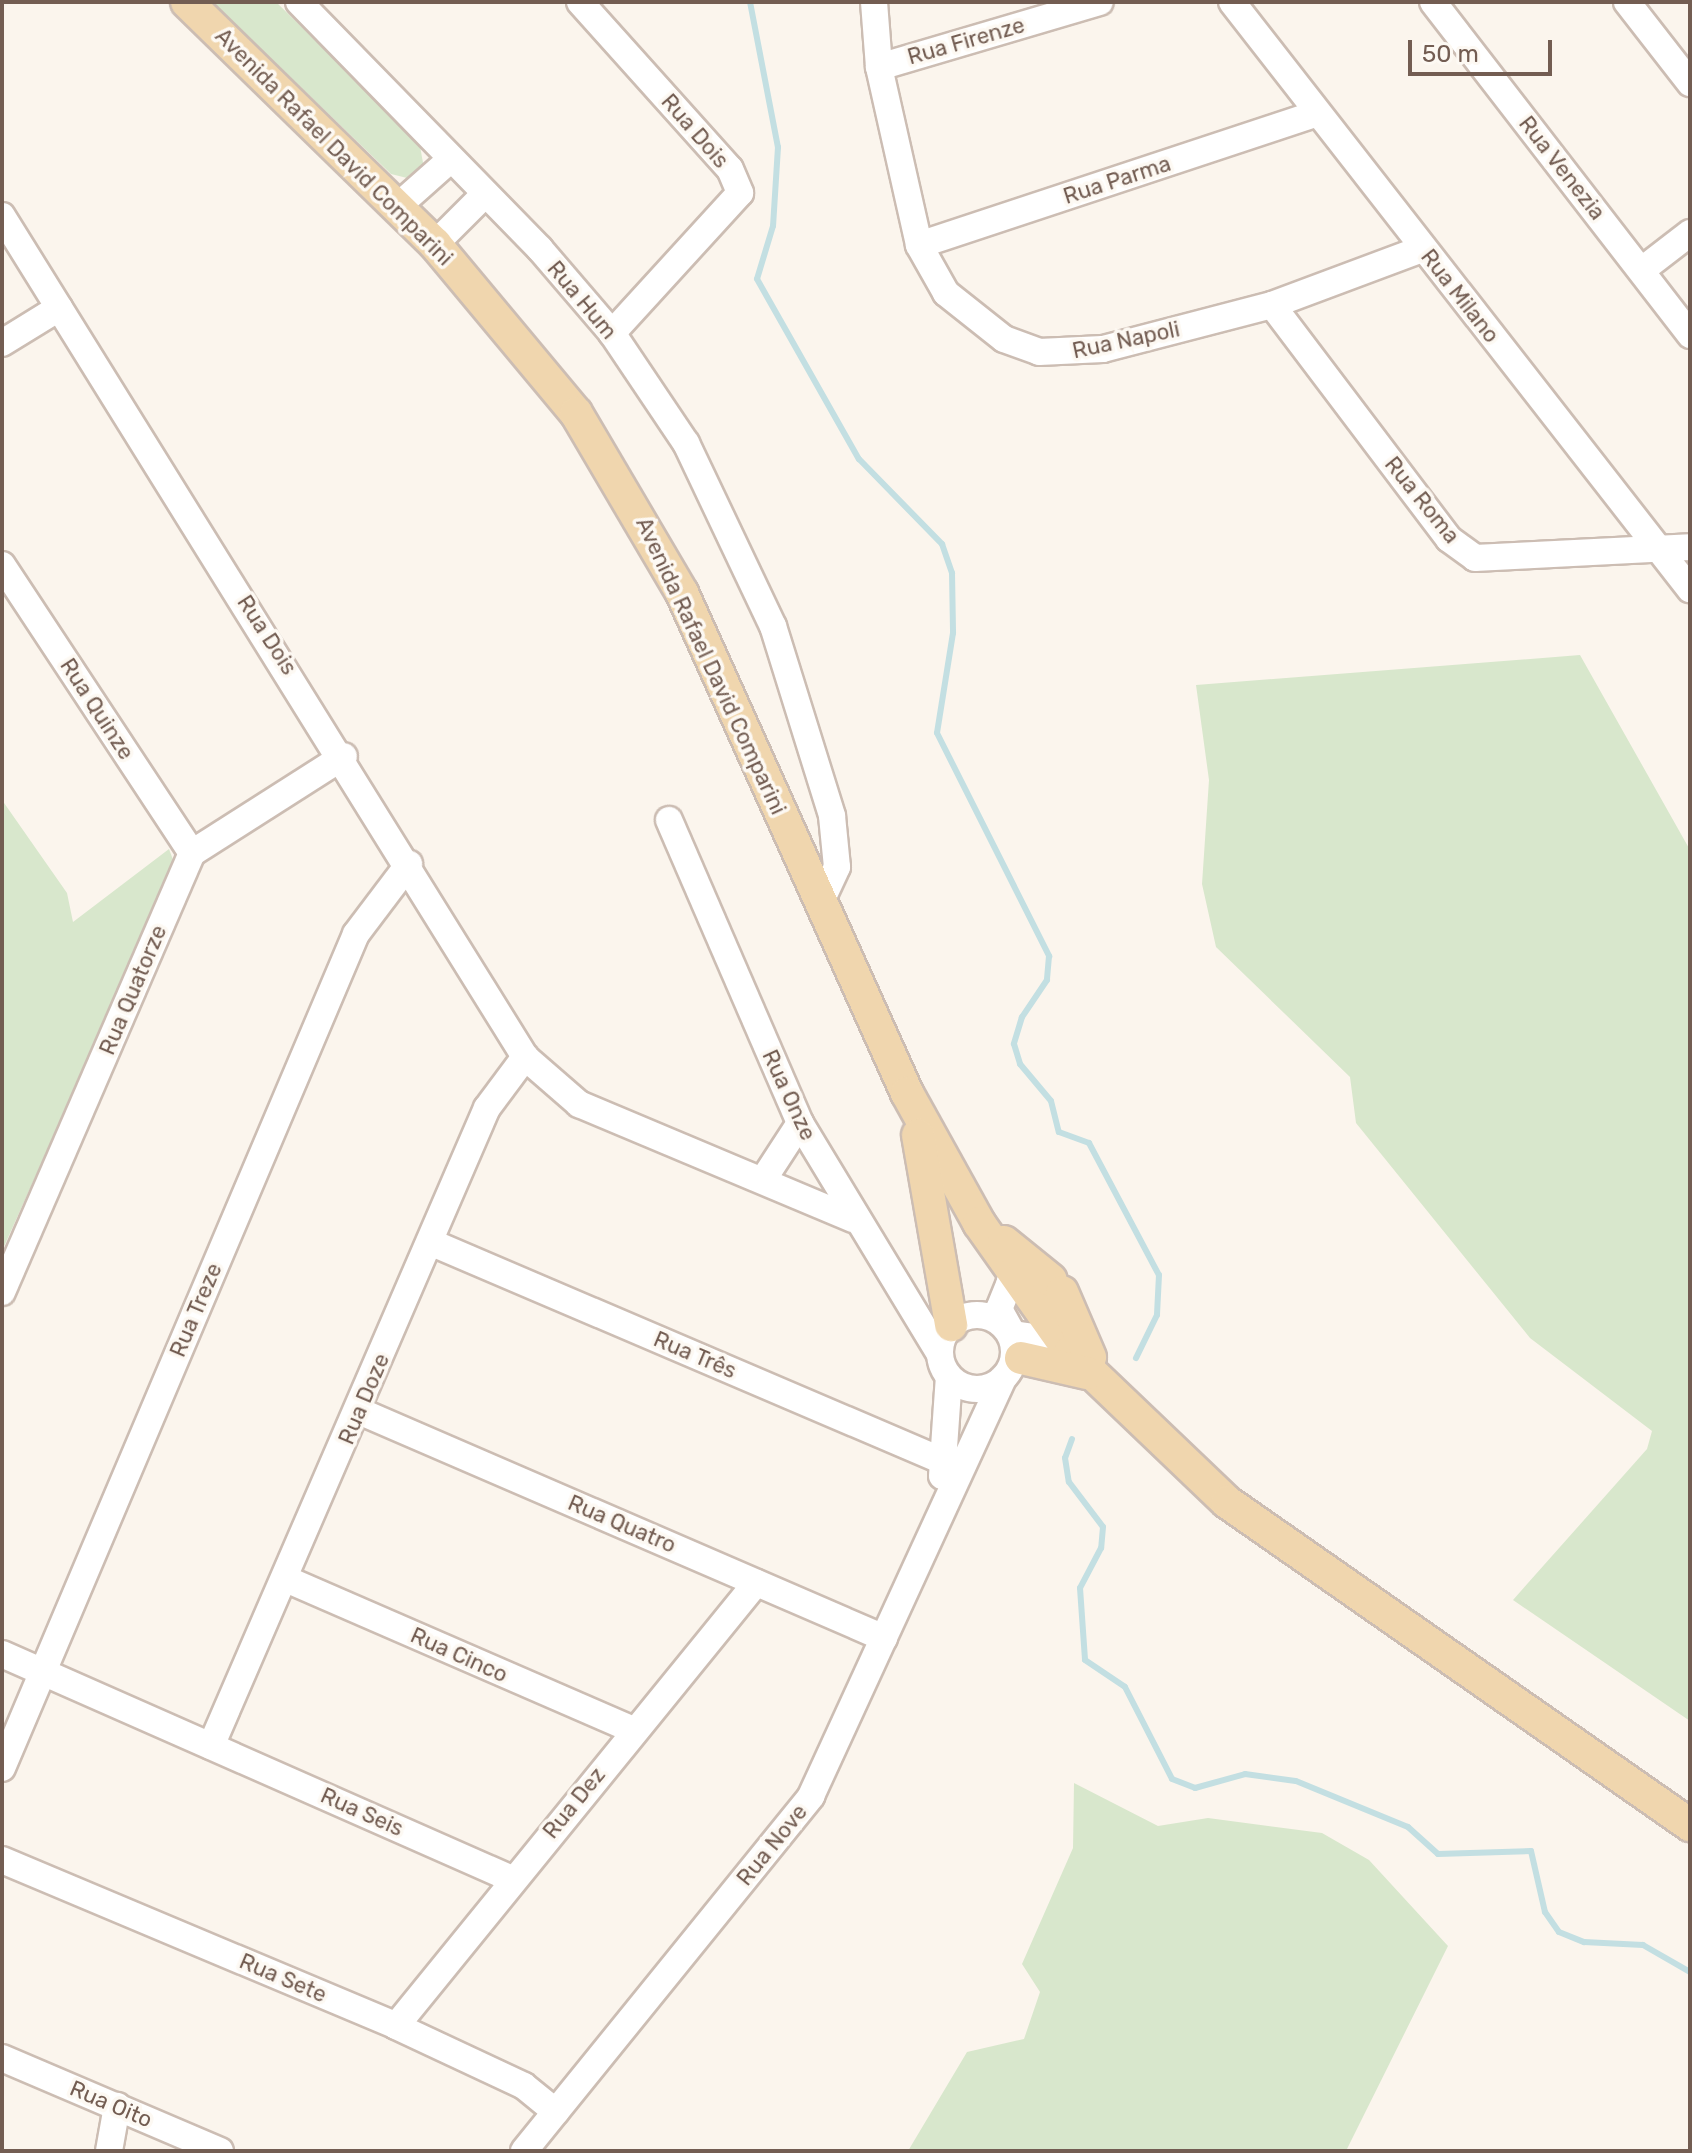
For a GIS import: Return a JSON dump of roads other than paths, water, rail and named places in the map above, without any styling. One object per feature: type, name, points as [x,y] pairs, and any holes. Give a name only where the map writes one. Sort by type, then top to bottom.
[{"type":"main road","name":"Avenida Rafael David Comparini","points":[[187,2],[398,206],[517,335],[631,497],[821,901],[907,1093]]},
{"type":"main road","points":[[907,1093],[979,1223],[1007,1288],[1026,1354]]},
{"type":"main road","points":[[907,1093],[953,1343]]},
{"type":"main road","points":[[979,1223],[1056,1286],[1097,1382]]},
{"type":"main road","points":[[1026,1354],[1097,1382]]},
{"type":"main road","points":[[1026,1354],[1097,1382],[1243,1514],[1690,1825]]},
{"type":"street","name":"Rua Hum","points":[[299,2],[485,194],[612,333],[712,489],[783,656],[832,816],[837,867],[821,901]]},
{"type":"street","name":"Rua Dois","points":[[580,2],[730,169],[740,193],[612,333]]},
{"type":"street","name":"Rua Napoli","points":[[874,2],[879,67],[919,245],[946,293],[970,316],[1039,352],[1103,349],[1272,305],[1422,249]]},
{"type":"street","name":"Rua Firenze","points":[[879,67],[1100,2]]},
{"type":"street","name":"Rua Milano","points":[[1232,2],[1315,114],[1690,589]]},
{"type":"street","name":"Rua Venezia","points":[[1433,2],[1690,335]]},
{"type":"street","points":[[1627,2],[1690,83]]},
{"type":"street","name":"Rua Parma","points":[[919,245],[1315,114]]},
{"type":"street","points":[[398,206],[451,159]]},
{"type":"street","points":[[435,244],[485,194]]},
{"type":"street","name":"Rua Dois","points":[[2,216],[344,756],[525,1057],[560,1094],[853,1219]]},
{"type":"street","points":[[1642,270],[1690,233]]},
{"type":"street","name":"Rua Roma","points":[[1272,305],[1461,549],[1502,561],[1690,547]]},
{"type":"street","points":[[2,343],[59,308]]},
{"type":"street","name":"Rua Quinze","points":[[2,565],[192,853]]},
{"type":"street","points":[[192,853],[344,756]]},
{"type":"street","name":"Rua Onze","points":[[669,820],[800,1123],[853,1219],[953,1343]]},
{"type":"street","name":"Rua Quatorze","points":[[2,1292],[192,853]]},
{"type":"street","name":"Rua Treze","points":[[2,1768],[356,934],[409,864]]},
{"type":"street","name":"Rua Doze","points":[[211,1746],[359,1411],[487,1108],[525,1057]]},
{"type":"street","points":[[763,1180],[800,1123]]},
{"type":"street","name":"Rua Três","points":[[430,1242],[950,1464]]},
{"type":"street","points":[[950,1464],[1026,1354],[1064,1313],[1056,1286],[1007,1288],[953,1343]]},
{"type":"street","points":[[1007,1288],[1005,1328],[1026,1354]]},
{"type":"street","points":[[953,1343],[1005,1328]]},
{"type":"street","points":[[953,1343],[976,1389],[1026,1354]]},
{"type":"street","name":"Rua Nove","points":[[524,2151],[801,1810],[884,1638],[944,1493],[950,1464],[953,1343]]},
{"type":"street","name":"Rua Quatro","points":[[359,1411],[884,1638]]},
{"type":"street","name":"Rua Cinco","points":[[286,1579],[633,1730]]},
{"type":"street","name":"Rua Dez","points":[[396,2026],[633,1730],[756,1583]]},
{"type":"street","name":"Rua Seis","points":[[2,1654],[512,1879]]},
{"type":"street","name":"Rua Sete","points":[[2,1860],[396,2026],[524,2086],[556,2112]]},
{"type":"street","name":"Rua Oito","points":[[2,2058],[211,2147]]},
{"type":"street","points":[[109,2151],[117,2106]]},
{"type":"street","points":[[172,2151],[211,2147]]},
{"type":"waterway","points":[[750,2],[778,147],[773,226],[757,279],[859,459],[942,544],[952,573],[953,633],[937,733],[1049,956],[1047,980],[1022,1017],[1014,1044],[1020,1064],[1051,1101],[1059,1132],[1089,1143],[1159,1275],[1157,1315],[1136,1358]]},
{"type":"waterway","points":[[1072,1439],[1065,1458],[1069,1482],[1103,1527],[1101,1548],[1080,1588],[1085,1660],[1125,1687],[1172,1779],[1195,1788],[1245,1774],[1296,1781],[1408,1827],[1438,1854],[1531,1851],[1545,1912],[1559,1932],[1584,1942],[1643,1945],[1690,1972]]}]
